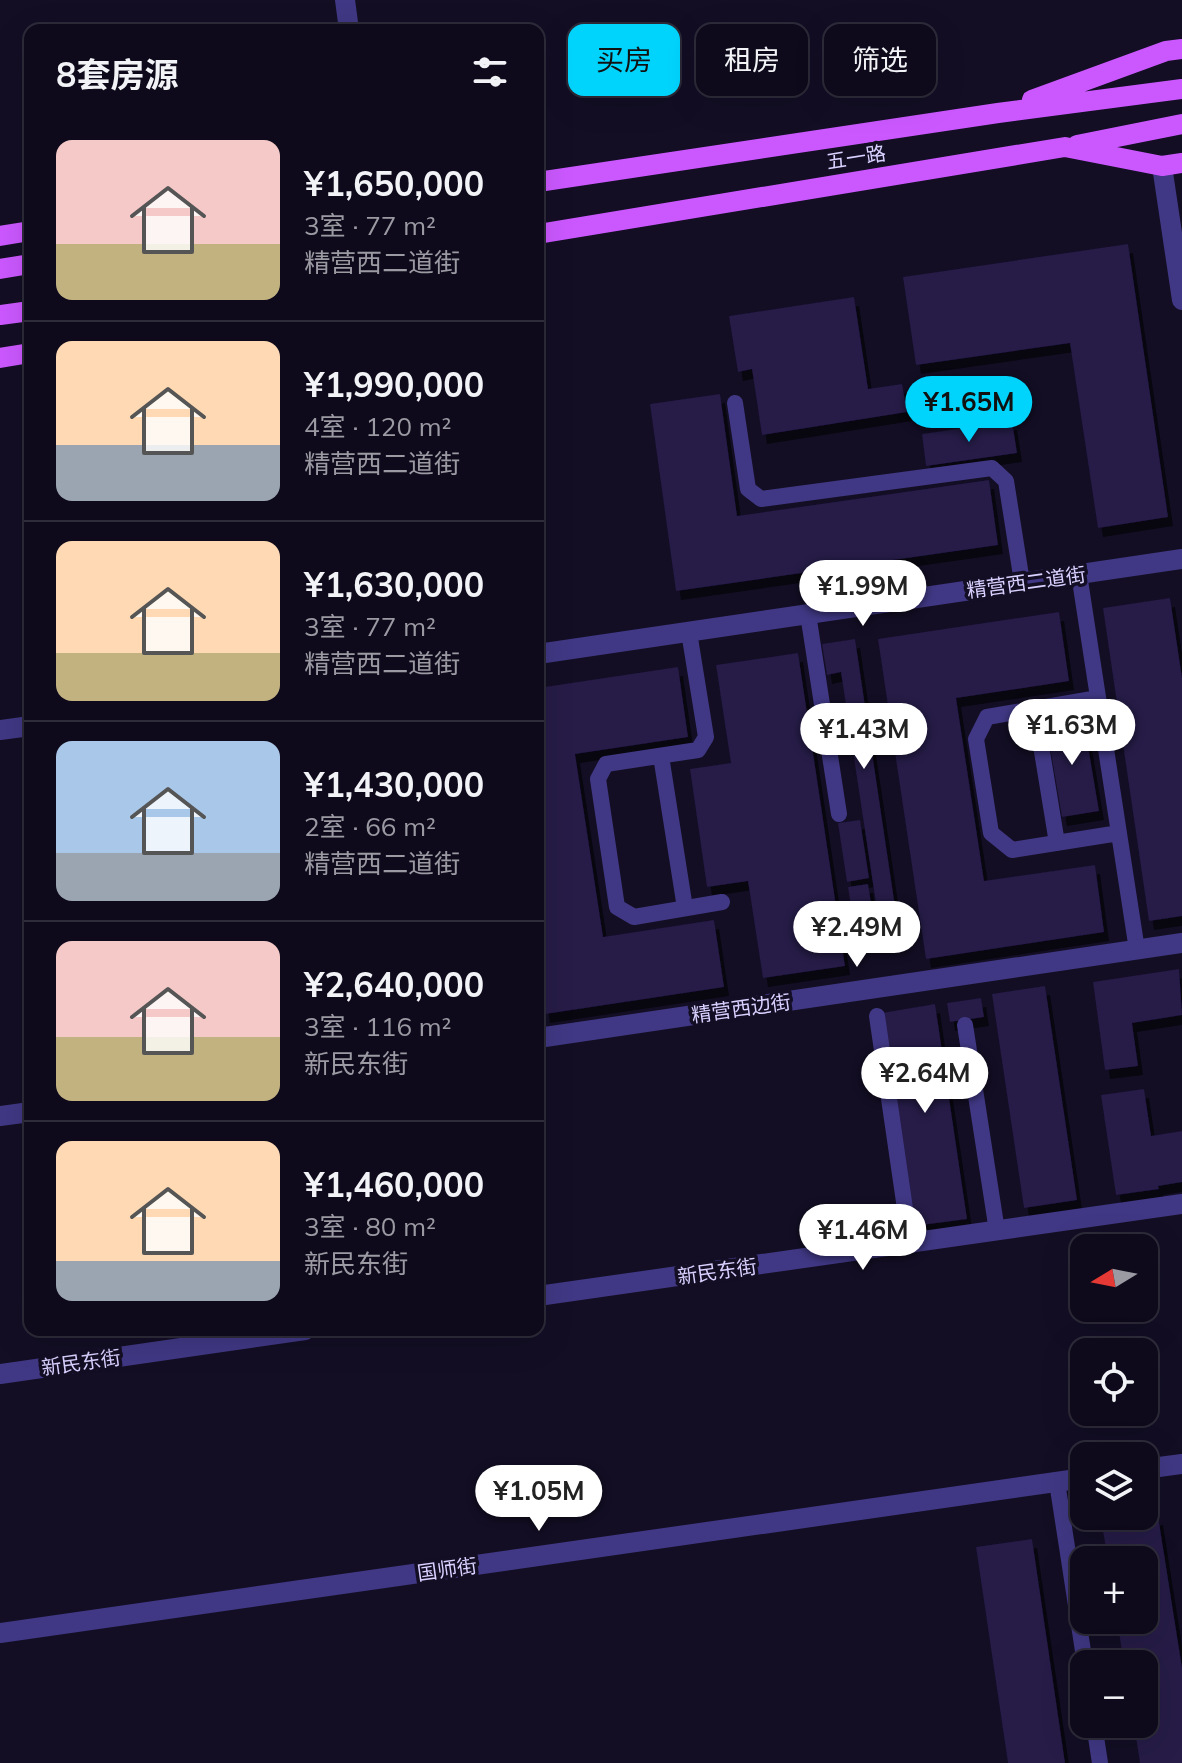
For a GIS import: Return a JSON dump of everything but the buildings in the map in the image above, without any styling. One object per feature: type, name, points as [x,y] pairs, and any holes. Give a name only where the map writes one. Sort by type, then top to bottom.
[{"type":"main road","points":[[998,113],[1166,51],[1182,49]]},
{"type":"main road","points":[[544,181],[998,113],[1182,89]]},
{"type":"main road","points":[[1065,147],[1182,124]]},
{"type":"main road","name":"五一路","points":[[544,233],[1065,147],[1172,164]]},
{"type":"main road","points":[[0,236],[24,232]]},
{"type":"main road","points":[[0,269],[24,265]]},
{"type":"main road","points":[[0,315],[24,312]]},
{"type":"main road","points":[[0,358],[24,354]]},
{"type":"street","points":[[345,0],[348,24]]},
{"type":"street","points":[[1172,164],[1182,300]]},
{"type":"street","name":"精营西二道街","points":[[544,653],[1182,559]]},
{"type":"street","points":[[0,730],[24,727]]},
{"type":"street","name":"精营西边街","points":[[544,1037],[1182,943]]},
{"type":"street","points":[[0,1116],[24,1113]]},
{"type":"street","name":"新民东街","points":[[544,1295],[1182,1204]]},
{"type":"street","name":"新民东街","points":[[0,1374],[263,1336]]},
{"type":"street","points":[[1158,1467],[1182,1464]]},
{"type":"street","name":"国师街","points":[[0,1633],[1070,1480]]},
{"type":"lane","points":[[735,403],[748,489],[761,499],[992,468],[1006,481],[1022,582]]},
{"type":"lane","points":[[1079,574],[1137,950]]},
{"type":"lane","points":[[808,614],[839,814]]},
{"type":"lane","points":[[689,632],[706,737],[698,750],[606,764],[598,779],[617,907],[634,917],[722,902]]},
{"type":"lane","points":[[1098,698],[987,717],[976,739],[991,833],[1012,850],[1119,833]]},
{"type":"lane","points":[[1035,709],[1057,843]]},
{"type":"lane","points":[[661,756],[685,908]]},
{"type":"lane","points":[[877,1016],[910,1243]]},
{"type":"lane","points":[[965,1025],[997,1231]]},
{"type":"lane","points":[[1057,1482],[1083,1650]]},
{"type":"lane","points":[[1096,1738],[1100,1763]]}]
